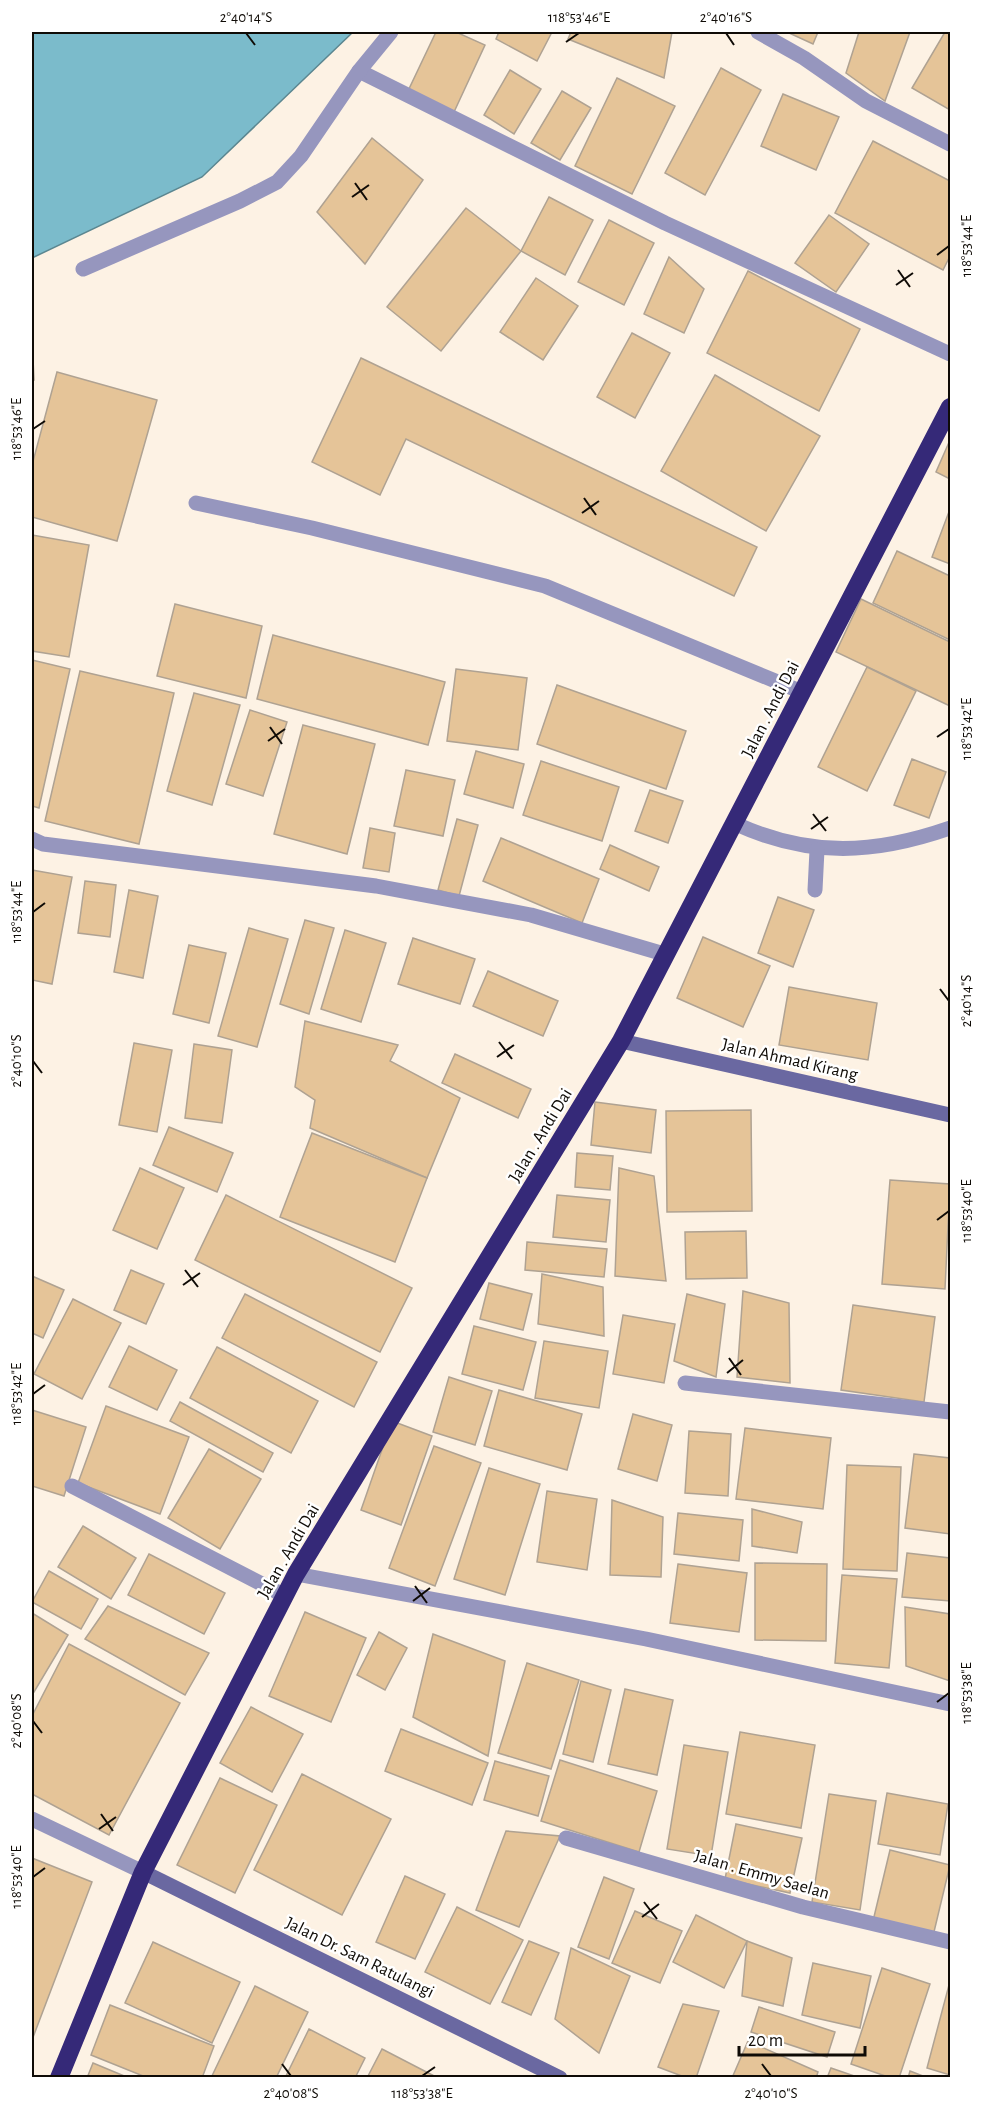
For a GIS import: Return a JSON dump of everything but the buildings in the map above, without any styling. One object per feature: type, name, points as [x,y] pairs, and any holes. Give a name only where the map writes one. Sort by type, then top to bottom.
[{"type":"highway","name":"Jalan . Andi Dai","points":[[59,2078],[143,1872],[285,1596],[621,1041],[664,954],[736,824],[951,406]]},
{"type":"main road","name":"Jalan Ahmad Kirang","points":[[621,1041],[951,1115]]},
{"type":"main road","name":"Jalan Dr. Sam Ratulangi","points":[[143,1872],[560,2078]]},
{"type":"street","points":[[83,269],[240,201],[277,182],[301,156],[359,71],[391,32]]},
{"type":"street","points":[[758,32],[804,58],[866,101],[951,144]]},
{"type":"street","points":[[359,71],[665,223],[951,354]]},
{"type":"street","points":[[196,503],[312,528],[545,586],[802,692]]},
{"type":"street","points":[[736,824],[758,834],[817,850],[881,847],[951,828]]},
{"type":"street","points":[[32,839],[55,845],[376,886],[531,915],[664,954]]},
{"type":"street","points":[[815,890],[817,850]]},
{"type":"street","points":[[685,1383],[951,1412]]},
{"type":"street","points":[[72,1486],[285,1596]]},
{"type":"street","points":[[297,1574],[646,1639],[951,1704]]},
{"type":"street","points":[[32,1819],[143,1872]]},
{"type":"street","name":"Jalan . Emmy Saelan","points":[[566,1838],[803,1907],[951,1941]]},
{"type":"water","points":[[32,32],[353,32],[202,177],[32,258]]}]
